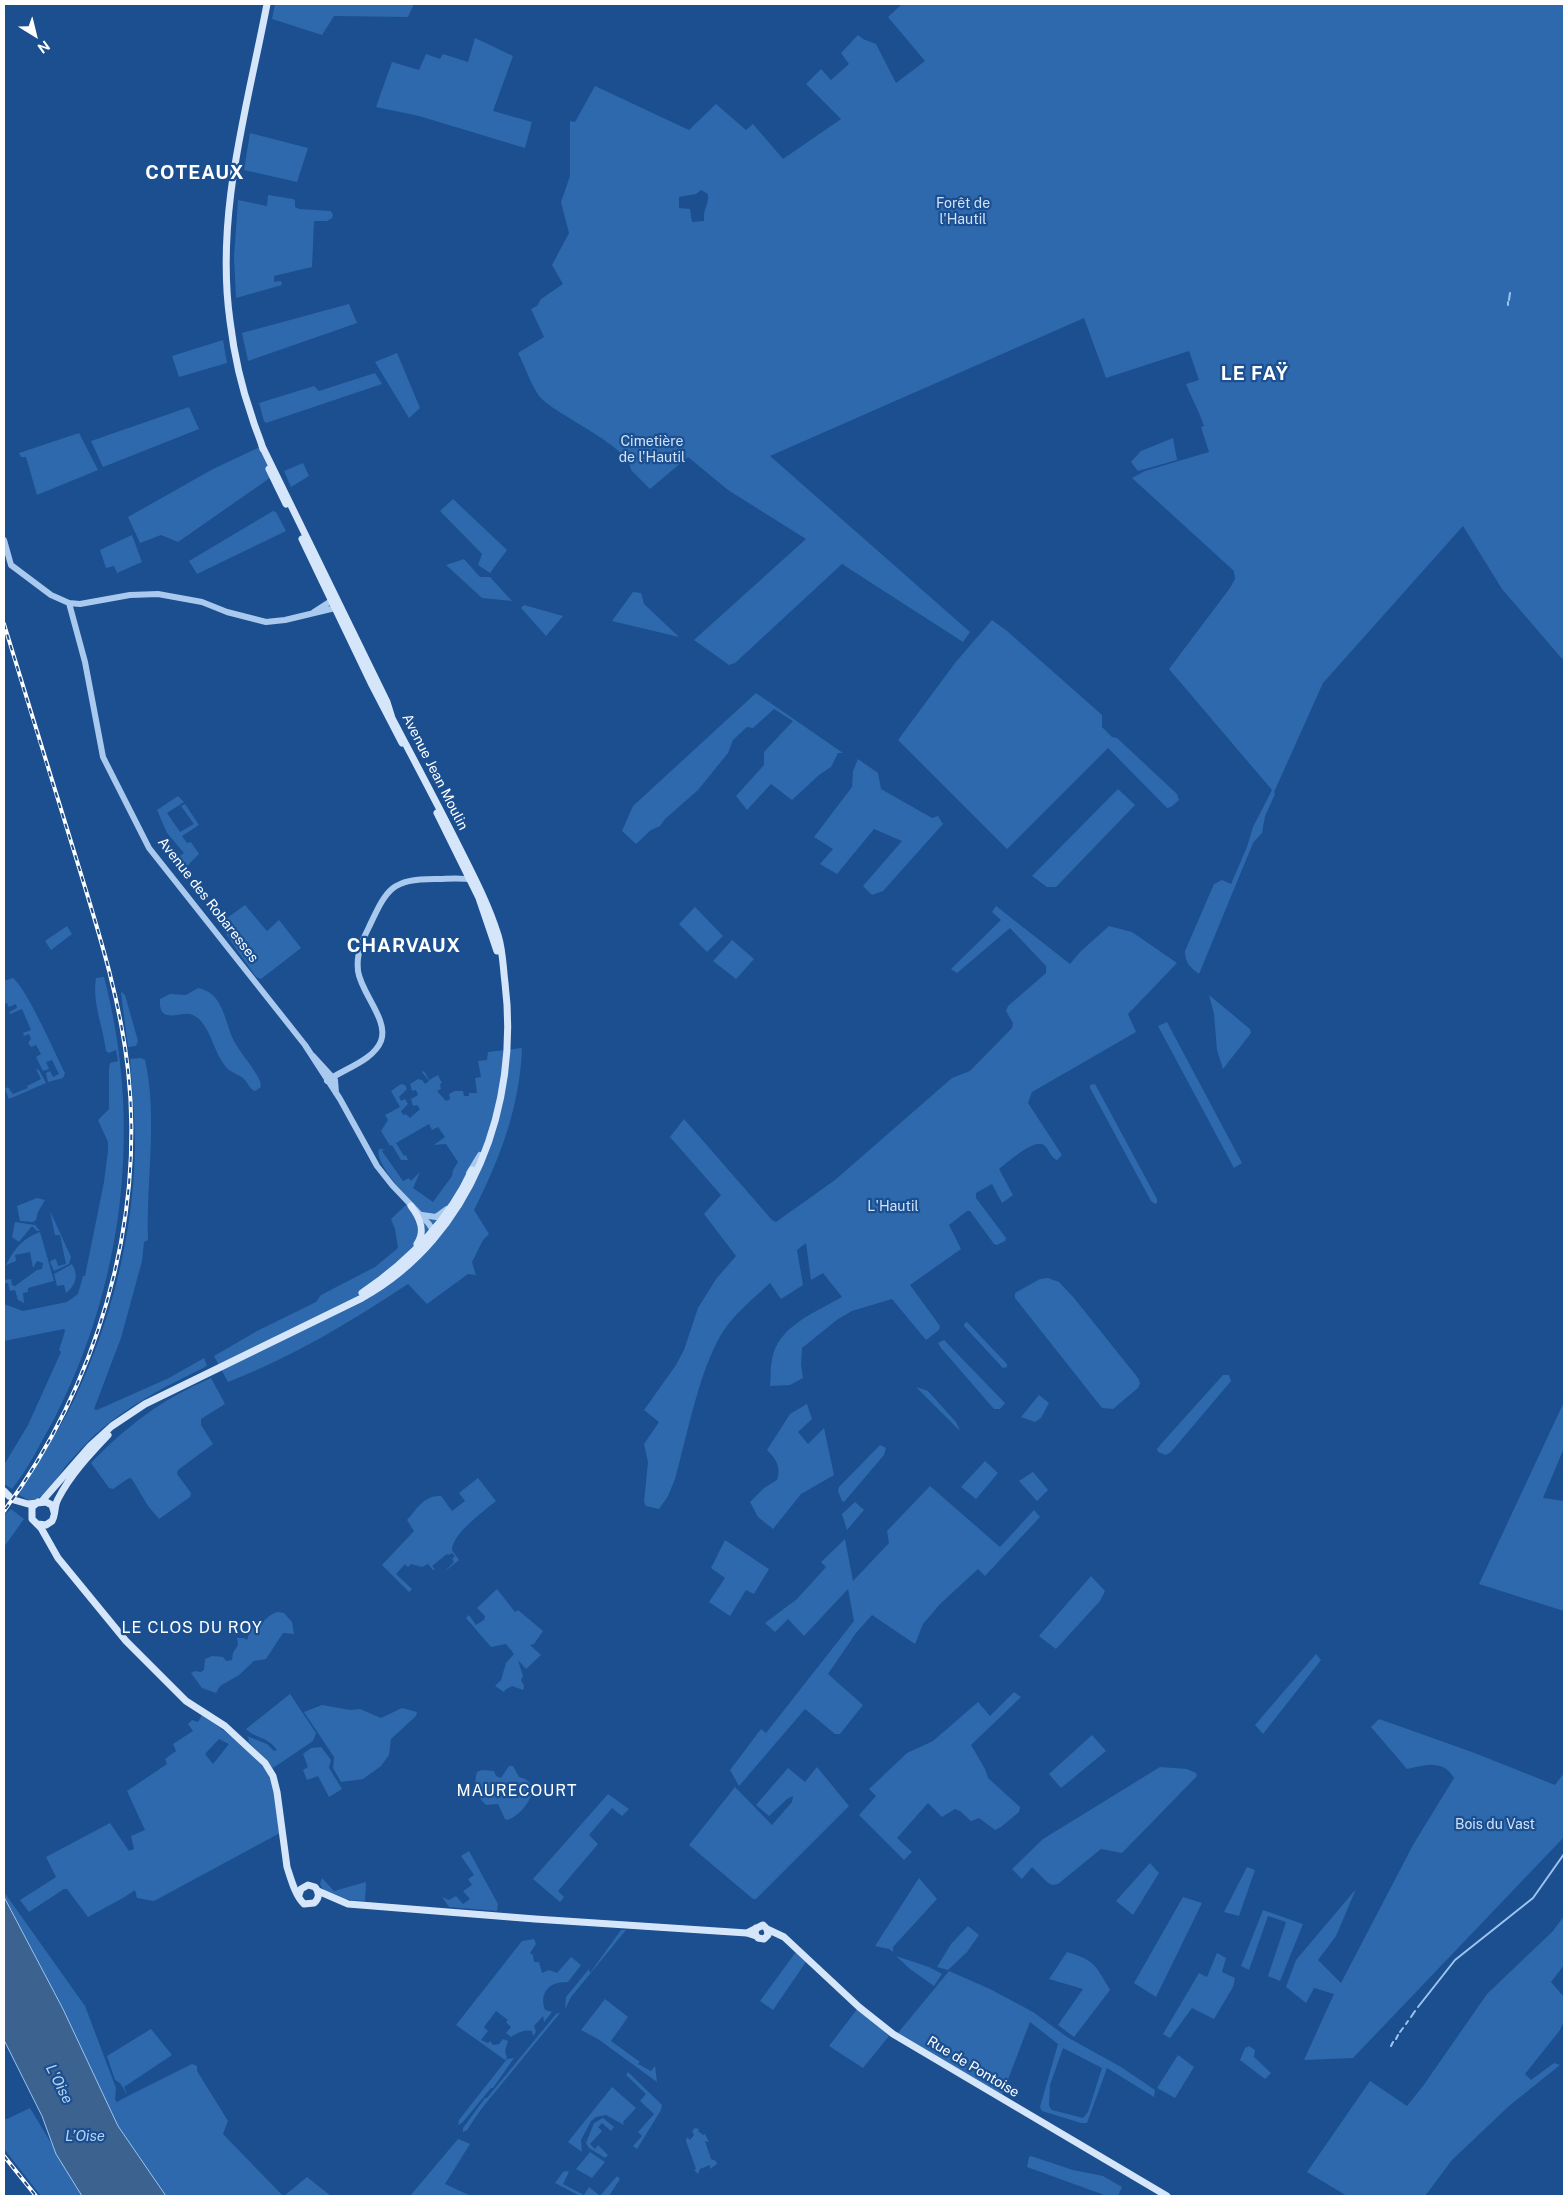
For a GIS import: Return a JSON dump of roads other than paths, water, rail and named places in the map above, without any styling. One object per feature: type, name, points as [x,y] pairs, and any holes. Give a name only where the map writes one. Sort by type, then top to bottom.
[{"type":"main road","points":[[267,4],[233,170],[227,219],[226,255],[230,319],[238,366],[248,406],[262,446],[334,600]]},
{"type":"main road","name":"Avenue Jean Moulin","points":[[334,600],[334,608],[473,880],[505,981]]},
{"type":"main road","name":"Avenue Jean Moulin","points":[[334,600],[387,702],[392,718],[493,920],[505,981]]},
{"type":"main road","points":[[31,1515],[32,1507],[40,1502],[90,1446],[134,1411],[182,1384],[373,1291],[402,1270],[433,1240],[458,1207],[482,1161],[495,1120],[504,1081],[508,1048],[508,1014],[505,981]]},
{"type":"main road","points":[[335,1310],[361,1294],[400,1265],[434,1230],[459,1196],[495,1120]]},
{"type":"main road","points":[[361,1294],[398,1264],[419,1242],[421,1224],[411,1206]]},
{"type":"main road","points":[[47,1540],[58,1498],[77,1470],[107,1436],[134,1411]]},
{"type":"main road","points":[[54,1512],[52,1505],[40,1502],[28,1504],[14,1500],[31,1515],[58,1558],[126,1642],[186,1701],[214,1718],[262,1759],[274,1778],[291,1878],[300,1900],[307,1904],[317,1901],[338,1901],[379,1907],[746,1933],[756,1932],[763,1925],[767,1932],[762,1939],[756,1932]]},
{"type":"main road","points":[[38,1524],[50,1523]]},
{"type":"main road","points":[[291,1878],[303,1887],[310,1885],[338,1901]]},
{"type":"main road","points":[[299,1895],[303,1887]]},
{"type":"main road","points":[[317,1901],[318,1891]]},
{"type":"main road","name":"Rue de Pontoise","points":[[767,1932],[783,1936],[860,2007],[894,2034],[1168,2196]]},
{"type":"street","points":[[4,540],[11,565],[50,595],[69,604],[80,604],[145,593],[202,602],[257,622],[277,622],[334,608]]},
{"type":"street","points":[[308,615],[334,600]]},
{"type":"street","name":"Avenue des Robaresses","points":[[69,604],[86,662],[92,706],[103,757],[148,846],[271,1000],[313,1060],[332,1079],[337,1094],[377,1166],[434,1230]]},
{"type":"street","points":[[332,1079],[373,1052],[382,1038],[381,1023],[362,984],[357,960],[360,946],[383,898],[394,887],[408,880],[473,880]]},
{"type":"street","points":[[420,1214],[433,1218],[444,1212],[480,1155]]},
{"type":"street","points":[[402,1270],[434,1235],[434,1230]]},
{"type":"water","name":"L’Oise","points":[[4,1897],[63,2009],[118,2126],[166,2196],[82,2196],[56,2154],[42,2116],[4,2040]]},
{"type":"waterway","points":[[1509,300],[1510,293]]},
{"type":"waterway","points":[[1418,2007],[1455,1960],[1533,1898],[1564,1854]]},
{"type":"waterway","points":[[1411,2017],[1415,2011]]},
{"type":"waterway","points":[[1400,2032],[1403,2028]]},
{"type":"waterway","points":[[1396,2039],[1398,2035]]},
{"type":"waterway","points":[[1391,2046],[1393,2042]]},
{"type":"railway","points":[[4,624],[85,887],[114,990],[128,1070],[131,1128],[129,1187],[120,1245],[107,1302],[88,1357],[65,1411],[36,1463],[4,1511]]},
{"type":"railway","points":[[4,2156],[36,2196]]},
{"type":"district","name":"COTEAUX","points":[[195,173]]},
{"type":"district","name":"LE FAŸ","points":[[1255,374]]},
{"type":"district","name":"CHARVAUX","points":[[404,946]]},
{"type":"district","name":"LE CLOS DU ROY","points":[[192,1628]]},
{"type":"district","name":"MAURECOURT","points":[[517,1791]]},
{"type":"park label","name":"Forêt de l'Hautil","points":[[963,212]]},
{"type":"park label","name":"Cimetière de l'Hautil","points":[[652,450]]},
{"type":"park label","name":"L'Hautil","points":[[893,1207]]},
{"type":"park label","name":"Bois du Vast","points":[[1495,1825]]},
{"type":"water label","name":"L'Oise","points":[[59,2084]]}]
